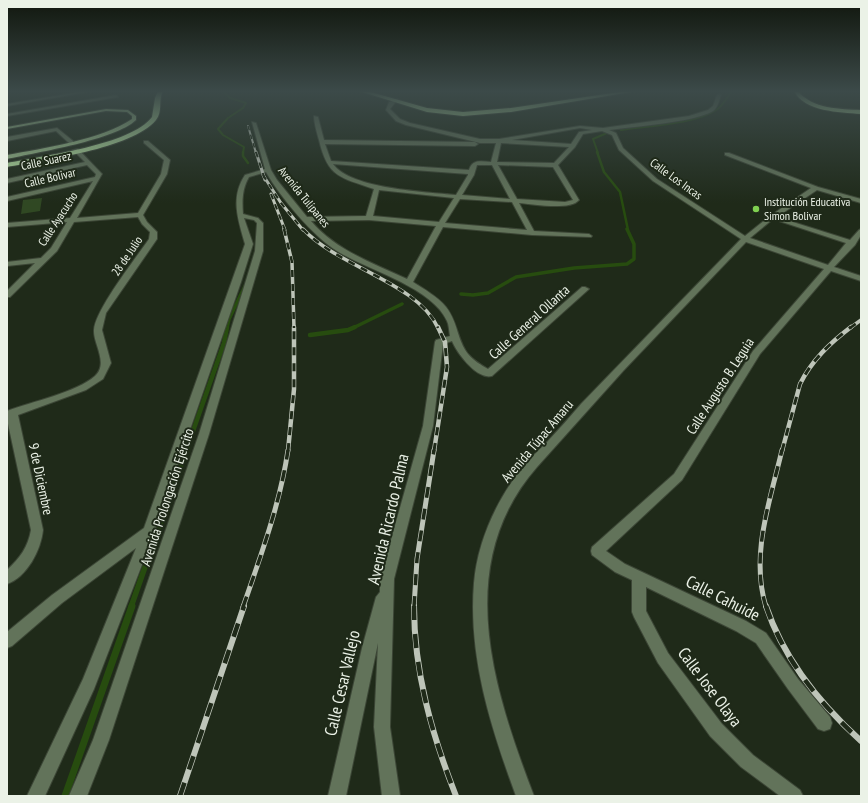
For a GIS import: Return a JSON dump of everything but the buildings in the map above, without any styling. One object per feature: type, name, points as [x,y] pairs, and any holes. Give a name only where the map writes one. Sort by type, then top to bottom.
[{"type":"highway","points":[[7,165],[116,140],[142,128]]},
{"type":"main road","points":[[7,158],[121,128]]},
{"type":"street","name":"Avenida Tulipanes","points":[[256,128],[268,170],[274,181],[317,233],[340,250],[409,283]]},
{"type":"street","points":[[319,128],[328,162],[335,173],[378,188],[457,197],[565,204],[574,202],[576,200],[555,165]]},
{"type":"street","points":[[427,128],[480,141],[573,146]]},
{"type":"street","points":[[499,141],[571,128]]},
{"type":"street","points":[[597,128],[603,129]]},
{"type":"street","points":[[455,337],[451,321],[442,307],[409,283],[440,226],[471,175],[473,165],[476,163],[494,163],[555,165],[573,146],[583,131],[607,128]]},
{"type":"street","points":[[7,139],[57,129],[71,142]]},
{"type":"street","name":"Calle Los Incas","points":[[603,129],[614,134],[621,149],[655,180],[745,239],[861,279]]},
{"type":"street","points":[[323,142],[473,144],[480,141]]},
{"type":"street","points":[[499,141],[494,163],[532,233]]},
{"type":"street","name":"28 de Julio","points":[[9,414],[83,388],[100,377],[106,364],[98,330],[102,313],[153,239],[154,232],[144,222],[140,215],[164,174],[167,160],[146,142]]},
{"type":"street","points":[[76,150],[99,174],[98,178]]},
{"type":"street","points":[[727,154],[814,189],[861,201]]},
{"type":"street","points":[[328,162],[471,172]]},
{"type":"street","name":"Calle Suarez","points":[[7,181],[89,163]]},
{"type":"street","name":"Avenida Prolongación Ejército","points":[[36,796],[89,684],[149,531],[250,244],[240,215],[239,200],[242,184],[247,176],[268,170]]},
{"type":"street","name":"Calle Bolivar","points":[[7,199],[98,178]]},
{"type":"street","name":"Calle Ayacucho","points":[[7,295],[54,249],[98,178]]},
{"type":"street","points":[[369,218],[378,188]]},
{"type":"street","name":"Avenida Túpac Amaru","points":[[525,796],[493,705],[485,667],[481,628],[480,589],[486,551],[492,531],[521,478],[580,411],[745,239],[772,217],[814,189]]},
{"type":"street","points":[[7,226],[140,215]]},
{"type":"street","name":"Avenida Prolongación Ejército","points":[[78,796],[101,740],[142,623],[204,434],[251,281],[259,251],[260,223],[256,219],[240,215]]},
{"type":"street","points":[[772,217],[852,242]]},
{"type":"street","points":[[306,219],[369,218],[440,226],[589,236]]},
{"type":"street","name":"Calle Augusto B. Leguia","points":[[597,550],[678,477],[756,354],[861,231]]},
{"type":"street","points":[[7,264],[43,260]]},
{"type":"street","name":"Calle General Ollanta","points":[[455,337],[461,353],[469,362],[489,374],[585,289]]},
{"type":"street","name":"Avenida Ricardo Palma","points":[[391,796],[382,727],[387,579],[428,426],[439,342],[455,337]]},
{"type":"street","name":"9 de Diciembre","points":[[7,578],[32,550],[36,541],[37,530],[9,414]]},
{"type":"street","points":[[7,641],[57,599],[149,531]]},
{"type":"street","name":"Calle Cahuide","points":[[597,550],[620,568],[741,626],[761,638],[793,684],[824,723]]},
{"type":"street","name":"Calle Jose Olaya","points":[[639,576],[639,612],[663,658],[716,730],[747,761],[794,796]]},
{"type":"street","name":"Calle Cesar Vallejo","points":[[337,796],[369,648],[387,579]]},
{"type":"green space","points":[[42,198],[40,211],[21,214],[23,200]]},
{"type":"waterway","points":[[218,128],[223,135],[244,147],[243,153]]},
{"type":"waterway","points":[[621,130],[633,128]]},
{"type":"waterway","points":[[598,153],[593,139],[607,133]]},
{"type":"waterway","points":[[597,152],[604,172],[620,192],[628,230]]},
{"type":"waterway","points":[[243,153],[243,156],[248,163]]},
{"type":"waterway","points":[[461,294],[473,295],[488,293],[516,277],[574,268],[627,264],[634,259],[634,244],[627,229]]},
{"type":"waterway","points":[[227,328],[229,319],[245,286]]},
{"type":"waterway","points":[[353,328],[402,304]]},
{"type":"waterway","points":[[186,451],[224,343],[227,327]]},
{"type":"waterway","points":[[310,335],[348,330],[355,327]]},
{"type":"waterway","points":[[131,607],[186,450]]},
{"type":"waterway","points":[[65,796],[132,606]]},
{"type":"railway","points":[[249,128],[256,153]]},
{"type":"railway","points":[[256,152],[264,176]]},
{"type":"railway","points":[[264,176],[281,203],[303,230]]},
{"type":"railway","points":[[271,194],[285,230]]},
{"type":"railway","points":[[284,229],[292,262],[294,328]]},
{"type":"railway","points":[[303,229],[318,242],[336,254],[396,287],[413,299],[428,312],[438,328]]},
{"type":"railway","points":[[850,328],[861,320]]},
{"type":"railway","points":[[434,451],[447,367],[445,342],[438,327]]},
{"type":"railway","points":[[782,451],[800,384],[805,375],[822,352],[851,327]]},
{"type":"railway","points":[[288,451],[294,389],[294,328]]},
{"type":"railway","points":[[243,607],[275,510],[285,470],[288,450]]},
{"type":"railway","points":[[414,607],[417,559],[434,450]]},
{"type":"railway","points":[[766,607],[760,568],[761,548],[767,508],[782,450]]},
{"type":"railway","points":[[180,796],[244,606]]},
{"type":"railway","points":[[766,606],[774,626],[793,663],[831,712],[861,741]]},
{"type":"railway","points":[[414,607],[417,655],[426,703],[439,750],[456,796]]},
{"type":"place","name":"Institución Educativa Simon Bolivar","points":[[756,209]]}]
